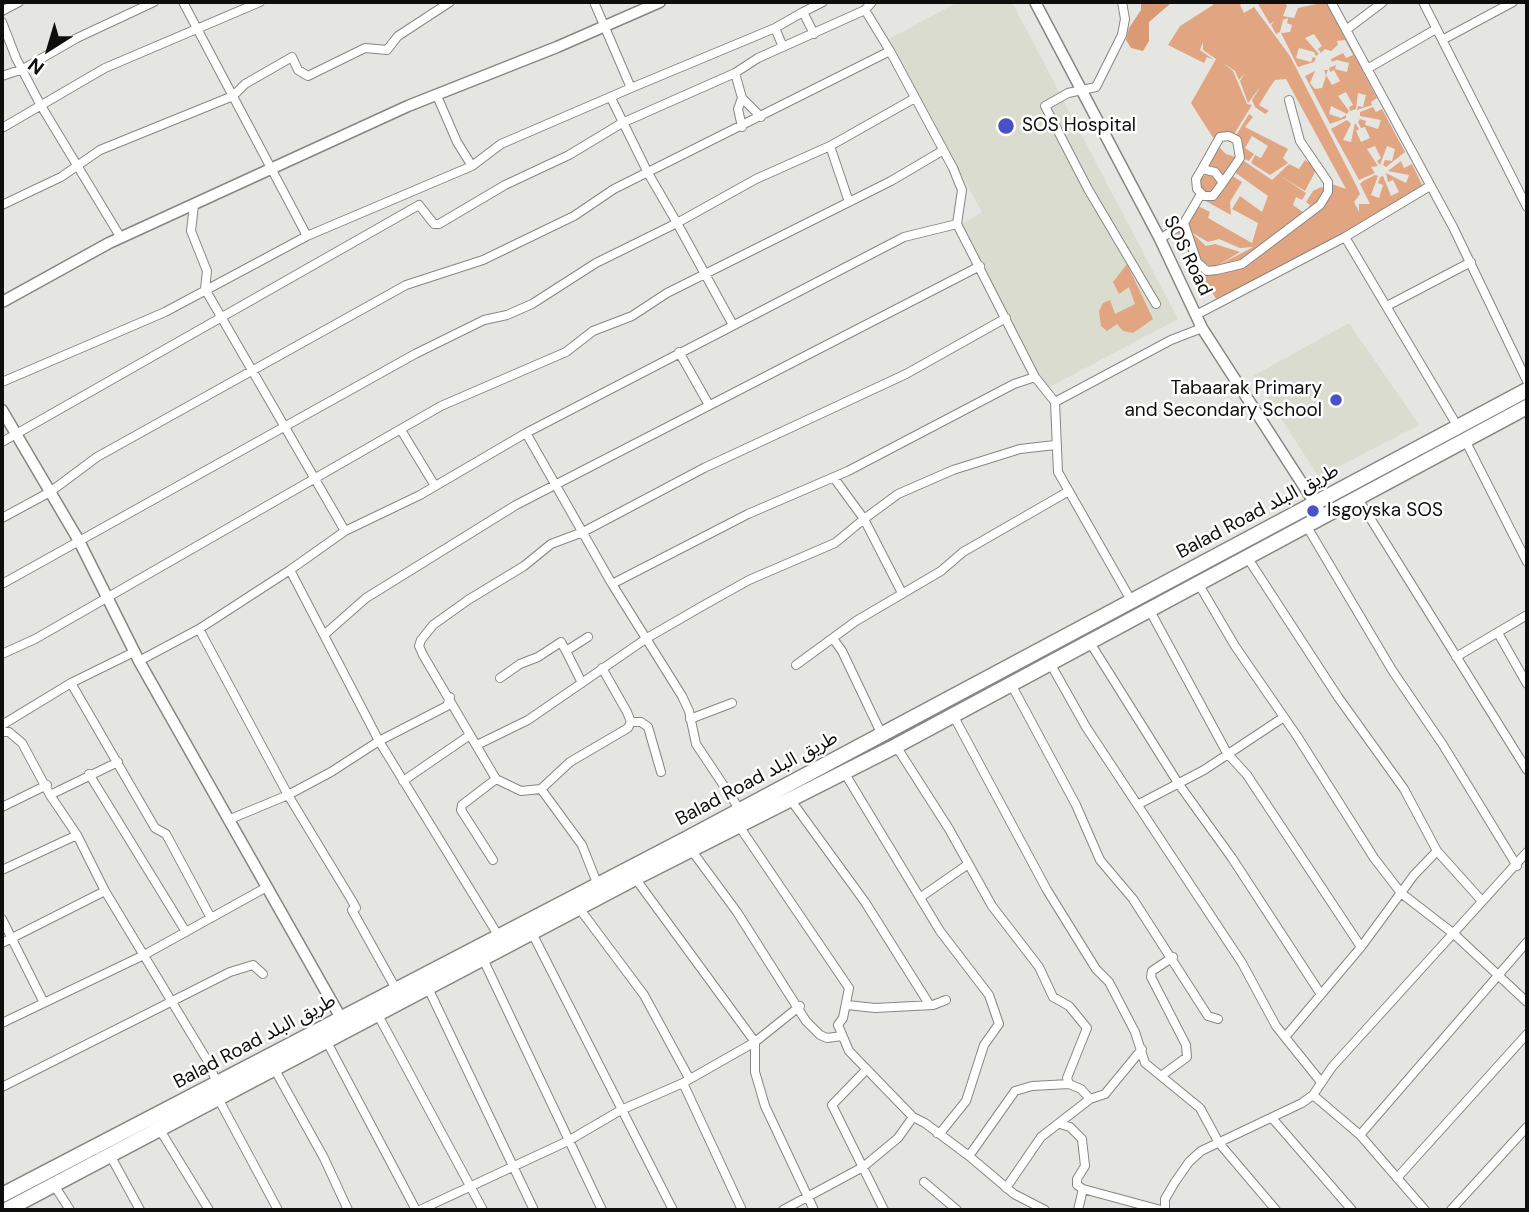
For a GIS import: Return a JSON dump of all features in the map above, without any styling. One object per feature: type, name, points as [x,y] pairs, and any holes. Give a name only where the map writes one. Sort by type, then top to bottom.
[{"type":"highway","name":"Balad Road طريق البلد","points":[[6,1210],[219,1100],[635,878],[896,746],[1149,610],[1306,525],[1319,510],[1357,497],[1527,390]]},
{"type":"highway","name":"Balad Road طريق البلد","points":[[2,1195],[1132,602],[1319,510],[1462,433],[1526,412]]},
{"type":"street","points":[[2,11],[19,2]]},
{"type":"street","points":[[2,76],[23,69],[77,38],[154,2]]},
{"type":"street","points":[[183,2],[307,236]]},
{"type":"street","points":[[2,128],[40,104],[136,53],[260,2]]},
{"type":"street","points":[[2,205],[77,168],[100,150],[233,96],[246,83],[292,57],[298,70],[308,76],[365,48],[387,50],[398,36],[450,2]]},
{"type":"street","points":[[594,2],[631,89]]},
{"type":"street","points":[[2,302],[121,238],[271,168],[408,106],[660,2]]},
{"type":"street","points":[[2,382],[164,312],[307,236],[472,166],[501,144],[775,28],[823,2]]},
{"type":"street","points":[[2,442],[419,205],[434,224],[439,224],[505,185],[569,155],[622,123],[735,73],[783,47],[865,10],[872,2]]},
{"type":"street","name":"SOS Road","points":[[1035,2],[1160,239],[1202,328],[1319,510]]},
{"type":"street","points":[[1122,2],[1125,19],[1119,42],[1096,88],[1082,89],[1045,106],[1088,189],[1156,304]]},
{"type":"street","points":[[1331,2],[1471,262],[1527,381]]},
{"type":"street","points":[[1346,30],[1383,2]]},
{"type":"street","points":[[1423,2],[1527,207]]},
{"type":"street","points":[[1444,40],[1513,2]]},
{"type":"street","points":[[865,10],[890,51],[962,190],[957,224],[1035,377],[1055,402],[1058,472],[1132,602]]},
{"type":"street","points":[[803,12],[814,34]]},
{"type":"street","points":[[2,22],[16,58],[40,104],[121,238]]},
{"type":"street","points":[[775,28],[783,47]]},
{"type":"street","points":[[1367,69],[1436,29]]},
{"type":"street","points":[[2,518],[50,492],[97,457],[406,285],[483,260],[573,216],[614,189],[890,51]]},
{"type":"street","points":[[735,73],[742,98],[761,117]]},
{"type":"street","points":[[437,96],[457,142],[472,166]]},
{"type":"street","points":[[611,98],[648,173],[733,325]]},
{"type":"street","points":[[742,98],[738,108],[742,127]]},
{"type":"street","points":[[2,584],[285,424],[458,331],[532,304],[596,263],[757,179],[830,146],[915,98]]},
{"type":"street","points":[[1184,223],[1197,262],[1207,271],[1217,270],[1242,264],[1320,205],[1328,192],[1328,182],[1300,141],[1289,100]]},
{"type":"street","points":[[1229,136],[1237,140],[1240,158],[1213,196],[1201,194],[1195,183],[1220,137],[1229,136]]},
{"type":"street","points":[[830,146],[849,202]]},
{"type":"street","points":[[2,654],[35,639],[106,595],[452,401],[566,352],[593,331],[632,316],[667,293],[849,202],[942,151]]},
{"type":"street","points":[[1202,169],[1215,173],[1222,184]]},
{"type":"street","points":[[1196,315],[1345,237],[1430,186]]},
{"type":"street","points":[[1160,239],[1184,223],[1201,194]]},
{"type":"street","points":[[194,205],[191,231],[206,271],[205,289],[345,531]]},
{"type":"street","points":[[2,725],[71,682],[199,629],[345,531],[435,486],[526,433],[679,352],[818,284],[904,237],[957,224]]},
{"type":"street","points":[[1345,237],[1462,433],[1527,562]]},
{"type":"street","points":[[1387,306],[1471,262]]},
{"type":"street","points":[[324,635],[366,598],[473,529],[556,483],[980,266]]},
{"type":"street","points":[[631,722],[626,729],[570,762],[541,789],[521,790],[496,779],[423,655],[419,646],[421,640],[433,625],[524,566],[551,544],[583,531],[704,468],[906,374],[1006,318]]},
{"type":"street","points":[[1055,402],[1171,340],[1202,328]]},
{"type":"street","points":[[679,352],[709,405]]},
{"type":"street","points":[[612,584],[748,513],[834,478],[1014,384],[1035,377]]},
{"type":"street","points":[[2,410],[79,541],[136,657],[341,1018]]},
{"type":"street","points":[[401,430],[435,486]]},
{"type":"street","points":[[526,433],[612,584],[682,696],[696,744],[740,810]]},
{"type":"street","points":[[478,745],[528,720],[648,638],[749,580],[835,543],[898,494],[953,470],[1020,449],[1055,445]]},
{"type":"street","points":[[834,478],[864,519],[878,552],[902,593]]},
{"type":"street","points":[[796,665],[834,640],[856,621],[942,571],[963,552],[1069,491]]},
{"type":"street","points":[[1357,497],[1527,770]]},
{"type":"street","points":[[1306,525],[1392,670],[1443,745],[1517,866]]},
{"type":"street","points":[[1247,557],[1338,697],[1404,789],[1437,851],[1482,901]]},
{"type":"street","points":[[290,570],[379,741],[498,935]]},
{"type":"street","points":[[1198,583],[1235,646],[1374,858],[1401,893],[1454,934],[1527,1002]]},
{"type":"street","points":[[1149,610],[1227,753],[1269,806],[1362,947]]},
{"type":"street","points":[[1456,657],[1527,615]]},
{"type":"street","points":[[199,629],[288,795],[352,900],[356,908],[352,910],[396,989]]},
{"type":"street","points":[[1498,633],[1527,684]]},
{"type":"street","points":[[566,651],[587,637]]},
{"type":"street","points":[[834,640],[881,735]]},
{"type":"street","points":[[500,678],[561,642],[582,683]]},
{"type":"street","points":[[1089,642],[1178,783],[1232,858],[1320,993]]},
{"type":"street","points":[[1050,663],[1086,727],[1242,963],[1276,1026],[1286,1036],[1301,1061],[1321,1082]]},
{"type":"street","points":[[602,668],[631,722]]},
{"type":"street","points":[[71,682],[155,828],[166,834],[211,918]]},
{"type":"street","points":[[1011,684],[1076,805],[1100,860],[1133,899],[1208,1016],[1218,1019]]},
{"type":"street","points":[[228,820],[288,795],[331,772],[379,741],[446,706],[450,697]]},
{"type":"street","points":[[690,719],[732,702]]},
{"type":"street","points":[[953,715],[1047,890],[1096,969],[1110,982],[1142,1049],[1145,1063],[1200,1108],[1219,1143],[1276,1210]]},
{"type":"street","points":[[1139,804],[1284,717]]},
{"type":"street","points":[[631,722],[641,722],[648,727],[661,772]]},
{"type":"street","points":[[2,732],[9,732],[22,743],[217,1083]]},
{"type":"street","points":[[403,781],[470,734]]},
{"type":"street","points":[[896,746],[949,829],[992,906],[1039,967],[1054,997],[1069,1006],[1087,1028],[1067,1078],[1069,1084]]},
{"type":"street","points":[[50,795],[118,762]]},
{"type":"street","points":[[844,772],[947,942],[989,995],[999,1024],[984,1045],[966,1101],[941,1132],[937,1133]]},
{"type":"street","points":[[89,774],[186,932]]},
{"type":"street","points":[[493,860],[461,810],[462,805],[496,779]]},
{"type":"street","points":[[2,807],[47,785]]},
{"type":"street","points":[[541,789],[582,845],[597,883]]},
{"type":"street","points":[[790,799],[866,902],[929,1004]]},
{"type":"street","points":[[740,826],[849,988],[838,1025],[849,1051],[913,1117],[970,1156],[1006,1188],[1041,1210]]},
{"type":"street","points":[[2,870],[77,835]]},
{"type":"street","points":[[692,851],[800,1006],[806,1021],[827,1038],[842,1036]]},
{"type":"street","points":[[1286,1036],[1362,947],[1401,893],[1437,851]]},
{"type":"street","points":[[1006,1188],[1041,1137],[1055,1123],[1070,1127],[1082,1139],[1085,1166],[1077,1179],[1077,1185],[1083,1189],[1163,1210],[1165,1199],[1189,1162],[1219,1143],[1313,1095],[1321,1082],[1527,852]]},
{"type":"street","points":[[921,897],[967,865]]},
{"type":"street","points":[[635,878],[755,1042],[755,1072],[765,1106],[814,1210]]},
{"type":"street","points":[[2,1023],[43,1001],[144,955],[265,888]]},
{"type":"street","points":[[2,943],[105,891]]},
{"type":"street","points":[[579,908],[644,995],[686,1081],[742,1210]]},
{"type":"street","points":[[2,919],[43,1001]]},
{"type":"street","points":[[532,933],[673,1210]]},
{"type":"street","points":[[1360,1135],[1527,942]]},
{"type":"street","points":[[1161,1076],[1187,1057],[1186,1045],[1151,977],[1152,971],[1172,957]]},
{"type":"street","points":[[483,959],[603,1210]]},
{"type":"street","points":[[2,1087],[230,972],[253,965],[263,974]]},
{"type":"street","points":[[428,988],[534,1210]]},
{"type":"street","points":[[846,1005],[875,1007],[929,1004],[946,1000]]},
{"type":"street","points":[[327,1042],[418,1210],[513,1168],[568,1141],[621,1110],[686,1081],[755,1042],[800,1006]]},
{"type":"street","points":[[378,1015],[483,1210]]},
{"type":"street","points":[[1397,1178],[1527,1034]]},
{"type":"street","points":[[1060,1124],[1090,1099],[1105,1094],[1142,1049]]},
{"type":"street","points":[[275,1070],[324,1158],[348,1210]]},
{"type":"street","points":[[866,1070],[832,1105],[884,1210]]},
{"type":"street","points":[[970,1156],[1015,1091],[1032,1086],[1069,1084],[1081,1089],[1090,1099]]},
{"type":"street","points":[[1313,1095],[1360,1135],[1425,1210]]},
{"type":"street","points":[[219,1100],[278,1210]]},
{"type":"street","points":[[783,1210],[863,1167],[898,1138],[913,1117]]},
{"type":"street","points":[[1272,1118],[1347,1208]]},
{"type":"street","points":[[1451,1210],[1527,1127]]},
{"type":"street","points":[[160,1130],[209,1210]]},
{"type":"street","points":[[110,1155],[140,1210]]},
{"type":"street","points":[[924,1182],[957,1210]]},
{"type":"street","points":[[54,1185],[70,1210]]},
{"type":"street","points":[[1078,1210],[1083,1189]]},
{"type":"shaded area","name":"SOS Hospital","points":[[958,2],[1012,2],[1178,319],[1046,389],[959,226],[982,212],[887,40]]},
{"type":"shaded area","points":[[1141,2],[1170,4],[1149,22],[1149,41],[1143,51],[1131,48],[1126,40],[1129,28],[1141,10]]},
{"type":"shaded area","points":[[1212,2],[1244,2],[1240,5],[1244,13],[1254,7],[1290,56],[1358,189],[1360,194],[1354,202],[1359,212],[1359,204],[1370,204],[1360,184],[1375,175],[1378,176],[1371,195],[1379,198],[1383,185],[1378,183],[1383,176],[1391,196],[1399,192],[1393,180],[1388,182],[1386,173],[1406,183],[1409,175],[1388,171],[1401,161],[1404,168],[1412,164],[1425,191],[1366,227],[1216,299],[1178,234],[1180,231],[1197,266],[1207,276],[1206,267],[1210,266],[1201,260],[1182,227],[1198,206],[1210,212],[1208,218],[1252,243],[1258,223],[1232,209],[1240,196],[1262,212],[1268,196],[1233,171],[1241,159],[1272,180],[1289,164],[1299,169],[1305,160],[1317,168],[1305,191],[1279,175],[1306,193],[1302,200],[1296,197],[1293,205],[1304,213],[1310,205],[1306,202],[1313,191],[1321,187],[1328,191],[1332,184],[1346,189],[1286,79],[1275,80],[1259,105],[1269,111],[1265,114],[1255,107],[1252,100],[1261,86],[1248,103],[1240,81],[1245,73],[1239,80],[1235,71],[1223,63],[1233,71],[1247,104],[1252,105],[1233,136],[1216,140],[1212,136],[1191,103],[1216,59],[1203,50],[1203,42],[1200,50],[1214,60],[1207,57],[1204,63],[1168,45],[1180,26],[1213,5]],"holes":[[[1191,232],[1208,242],[1219,239],[1240,248],[1253,247],[1217,266],[1240,252],[1215,244],[1206,246]]]},
{"type":"shaded area","points":[[1257,2],[1285,2],[1287,6],[1283,16],[1294,18],[1298,8],[1326,2],[1377,98],[1371,102],[1372,105],[1357,110],[1358,106],[1363,107],[1366,95],[1358,93],[1356,109],[1350,111],[1349,107],[1353,105],[1346,92],[1338,96],[1349,111],[1347,114],[1331,106],[1329,114],[1341,118],[1346,115],[1346,118],[1330,124],[1305,76],[1315,71],[1310,83],[1315,89],[1322,88],[1326,76],[1324,70],[1328,70],[1326,75],[1332,85],[1340,81],[1334,70],[1330,72],[1329,68],[1336,65],[1335,69],[1347,72],[1349,63],[1337,60],[1332,62],[1331,59],[1343,53],[1346,58],[1353,55],[1345,40],[1337,41],[1338,45],[1331,51],[1325,49],[1321,53],[1318,49],[1322,46],[1314,34],[1305,38],[1319,54],[1316,56],[1314,52],[1299,48],[1296,58],[1311,62],[1313,57],[1316,58],[1314,62],[1298,67],[1281,33],[1290,32],[1292,25],[1287,23],[1288,18],[1283,20],[1280,32],[1276,34],[1271,25],[1275,21],[1270,24]]},
{"type":"shaded area","points":[[1373,107],[1376,112],[1382,109],[1405,152],[1386,167],[1383,165],[1385,160],[1392,161],[1395,149],[1387,146],[1380,165],[1377,161],[1381,158],[1375,146],[1367,149],[1378,166],[1371,167],[1375,173],[1359,180],[1331,129],[1347,120],[1351,124],[1343,140],[1351,142],[1355,123],[1361,142],[1370,138],[1365,127],[1361,128],[1358,122],[1360,119],[1366,121],[1365,125],[1378,129],[1381,120],[1360,116],[1360,112]]},
{"type":"shaded area","points":[[1249,114],[1253,117],[1245,127],[1288,149],[1283,158],[1288,163],[1270,175],[1251,163],[1255,155],[1261,158],[1268,146],[1252,136],[1245,148],[1254,154],[1249,161],[1241,157],[1235,137]]},
{"type":"shaded area","points":[[1216,144],[1226,154],[1239,158],[1223,182],[1207,167]]},
{"type":"shaded area","points":[[1205,174],[1213,174],[1218,183],[1216,190],[1205,192],[1200,187],[1200,179]]},
{"type":"shaded area","points":[[1231,175],[1242,182],[1230,202],[1231,215],[1202,199],[1210,198]]},
{"type":"shaded area","points":[[1127,264],[1153,319],[1133,333],[1123,331],[1117,324],[1107,331],[1101,326],[1099,311],[1103,303],[1110,300],[1115,314],[1135,304],[1129,287],[1119,294],[1113,282]]},
{"type":"shaded area","name":"Tabaarak Primary and Secondary School","points":[[1349,323],[1419,425],[1319,477],[1253,376]]},
{"type":"place","name":"SOS Hospital","points":[[1006,126]]},
{"type":"place","name":"Tabaarak Primary and Secondary School","points":[[1336,400]]},
{"type":"place","name":"Isgoyska SOS","points":[[1313,511]]}]
